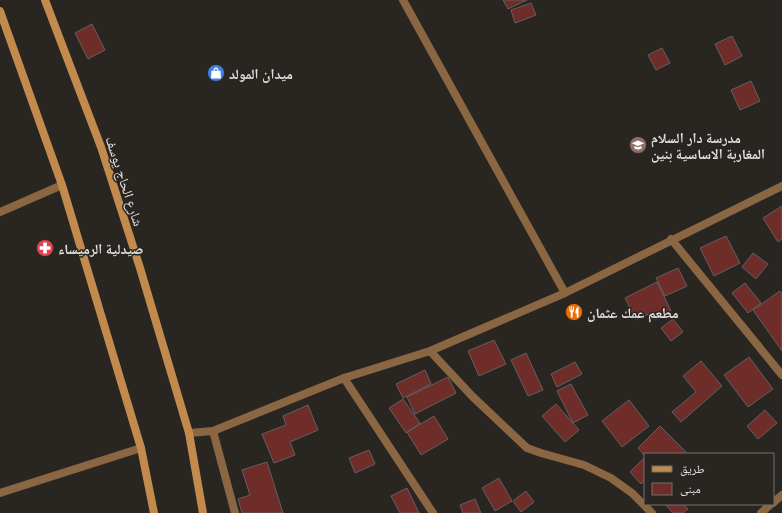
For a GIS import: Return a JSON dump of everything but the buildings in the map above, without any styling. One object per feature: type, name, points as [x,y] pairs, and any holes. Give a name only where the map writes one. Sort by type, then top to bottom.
[{"type":"main road","name":"شارع الحاج يوسف","points":[[45,0],[101,147],[140,268],[189,433],[203,513]]},
{"type":"main road","points":[[0,11],[2,23],[62,185],[140,448],[154,513]]},
{"type":"street","points":[[403,0],[565,293]]},
{"type":"street","points":[[0,212],[62,185]]},
{"type":"street","points":[[189,433],[213,431],[344,378],[430,351],[565,293],[782,186]]},
{"type":"street","points":[[672,239],[782,375]]},
{"type":"street","points":[[430,351],[472,396],[527,448],[584,465],[611,478],[632,493],[652,513]]},
{"type":"street","points":[[344,378],[433,513]]},
{"type":"street","points":[[213,431],[235,513]]},
{"type":"street","points":[[0,493],[140,448]]},
{"type":"street","points":[[774,501],[782,495]]},
{"type":"street","points":[[761,513],[770,505]]},
{"type":"place","name":"ميدان المولد","points":[[216,73]]},
{"type":"place","name":"مدرسة دار السلام المغاربة الاساسية بنين","points":[[638,145]]},
{"type":"place","name":"صيدلية الرميساء","points":[[45,248]]},
{"type":"place","name":"مطعم عمك عثمان","points":[[574,312]]}]
